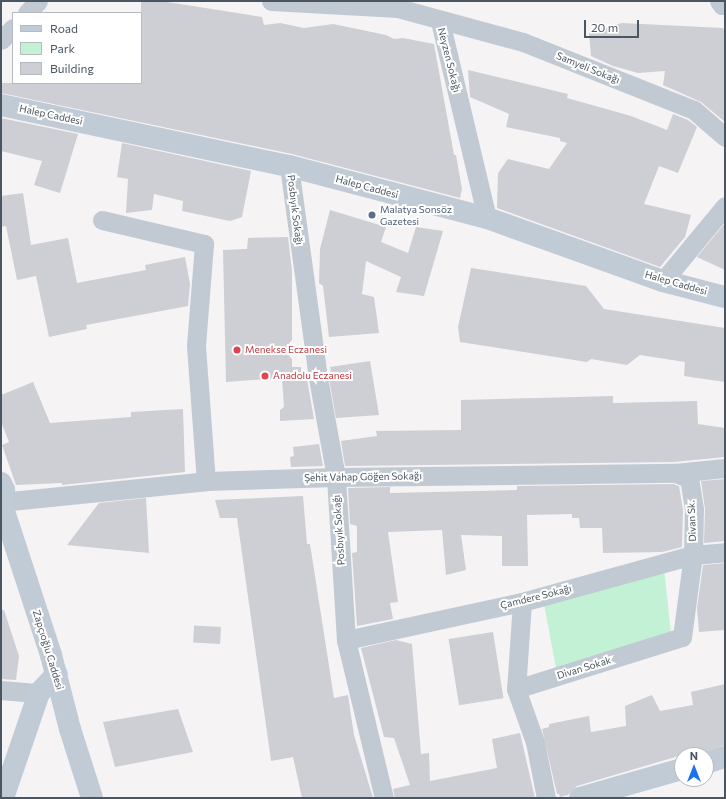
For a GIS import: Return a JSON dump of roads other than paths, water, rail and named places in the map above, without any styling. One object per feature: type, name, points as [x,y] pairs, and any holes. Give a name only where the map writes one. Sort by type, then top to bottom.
[{"type":"street","points":[[28,12],[38,1]]},
{"type":"street","name":"Neyzen Sokağı","points":[[271,1],[398,8],[440,21],[487,218]]},
{"type":"street","points":[[398,8],[416,1]]},
{"type":"street","points":[[719,1],[725,4]]},
{"type":"street","name":"Samyeli Sokağı","points":[[440,21],[523,42],[687,107],[694,110],[725,137]]},
{"type":"street","points":[[1,40],[12,29]]},
{"type":"street","name":"Halep Caddesi","points":[[1,105],[289,166],[487,218],[663,281],[725,297]]},
{"type":"street","name":"Posbıyık Sokağı","points":[[289,166],[318,378],[336,477],[346,640],[384,798]]},
{"type":"street","points":[[663,281],[725,206]]},
{"type":"street","points":[[102,220],[204,244],[196,346],[206,481]]},
{"type":"street","name":"Şehit Vahap Göğen Sokağı","points":[[1,502],[206,481],[336,477],[675,473],[725,468]]},
{"type":"street","name":"Divan Sk.","points":[[675,473],[688,478],[694,509],[693,555]]},
{"type":"street","name":"Zapçıoğlu Caddesi","points":[[1,483],[4,490],[1,502],[57,674],[70,729],[92,798]]},
{"type":"street","name":"Çamdere Sokağı","points":[[346,640],[522,602],[693,555],[725,552]]},
{"type":"street","name":"Divan Sokak","points":[[516,689],[682,637],[693,555]]},
{"type":"street","points":[[522,602],[516,689],[535,742],[546,798]]},
{"type":"street","points":[[3,798],[39,694],[57,674]]},
{"type":"street","points":[[1,690],[39,694]]},
{"type":"street","points":[[714,760],[725,757]]},
{"type":"street","points":[[580,798],[674,771]]},
{"type":"place","name":"Malatya Sonsöz Gazetesi","points":[[372,215]]},
{"type":"place","name":"Menekse Eczanesi","points":[[237,350]]},
{"type":"place","name":"Anadolu Eczanesi","points":[[265,376]]}]
